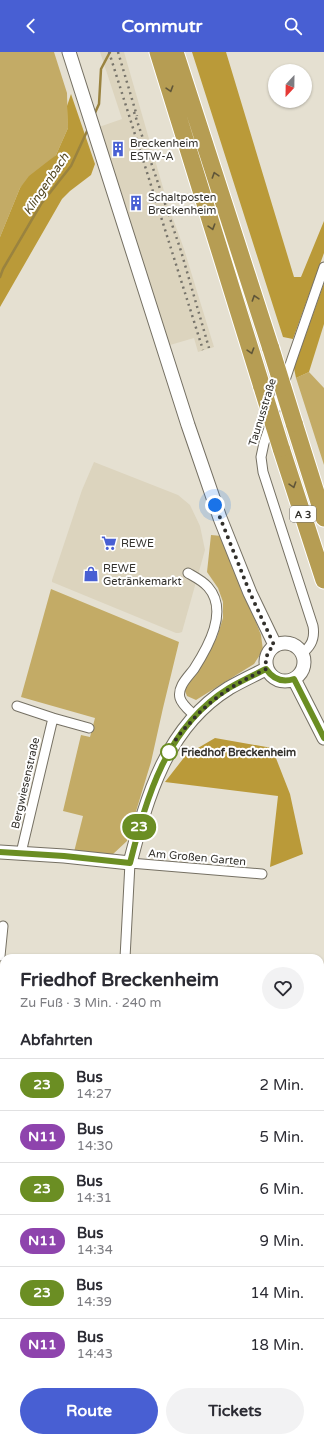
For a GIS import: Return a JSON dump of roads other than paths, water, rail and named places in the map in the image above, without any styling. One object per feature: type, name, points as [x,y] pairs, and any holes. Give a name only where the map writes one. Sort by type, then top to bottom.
[{"type":"highway","name":"A 3","points":[[158,52],[281,448],[324,580]]},
{"type":"highway","name":"A 3","points":[[175,52],[324,518]]},
{"type":"main road","points":[[69,52],[188,425],[220,518],[250,593],[274,645]]},
{"type":"main road","points":[[280,643],[293,644],[302,653],[304,658],[303,668],[294,679],[281,681],[270,674],[266,669],[266,656],[274,645],[280,643]]},
{"type":"main road","points":[[0,852],[130,863],[158,772],[165,757],[175,742],[195,716],[215,698],[228,689],[266,669]]},
{"type":"main road","points":[[294,679],[324,738]]},
{"type":"street","name":"Taunusstraße","points":[[302,653],[307,649],[313,640],[313,626],[263,472],[261,457],[264,443],[324,267]]},
{"type":"street","points":[[188,573],[208,587],[214,595],[217,605],[217,616],[208,642],[201,658],[180,690],[180,699],[184,706],[195,716]]},
{"type":"street","points":[[17,706],[89,728]]},
{"type":"street","name":"Bergwiesenstraße","points":[[21,853],[53,718]]},
{"type":"street","points":[[125,954],[130,863]]},
{"type":"street","name":"Am Großen Garten","points":[[130,863],[262,874]]},
{"type":"street","points":[[0,954],[3,926]]},
{"type":"waterway","name":"Klingenbach","points":[[94,115],[99,104],[101,69],[110,52]]},
{"type":"waterway","name":"Klingenbach","points":[[0,277],[3,269],[41,204],[71,166],[88,129]]},
{"type":"railway","points":[[109,52],[203,350]]},
{"type":"railway","points":[[118,52],[137,116]]},
{"type":"railway","points":[[134,112],[181,251],[209,348]]},
{"type":"place","name":"Breckenheim ESTW-A","points":[[118,149]]},
{"type":"place","name":"Schaltposten Breckenheim","points":[[136,203]]},
{"type":"place","name":"REWE","points":[[109,543]]},
{"type":"place","name":"REWE Getränkemarkt","points":[[91,574]]},
{"type":"place","name":"Friedhof Breckenheim","points":[[169,752]]}]
